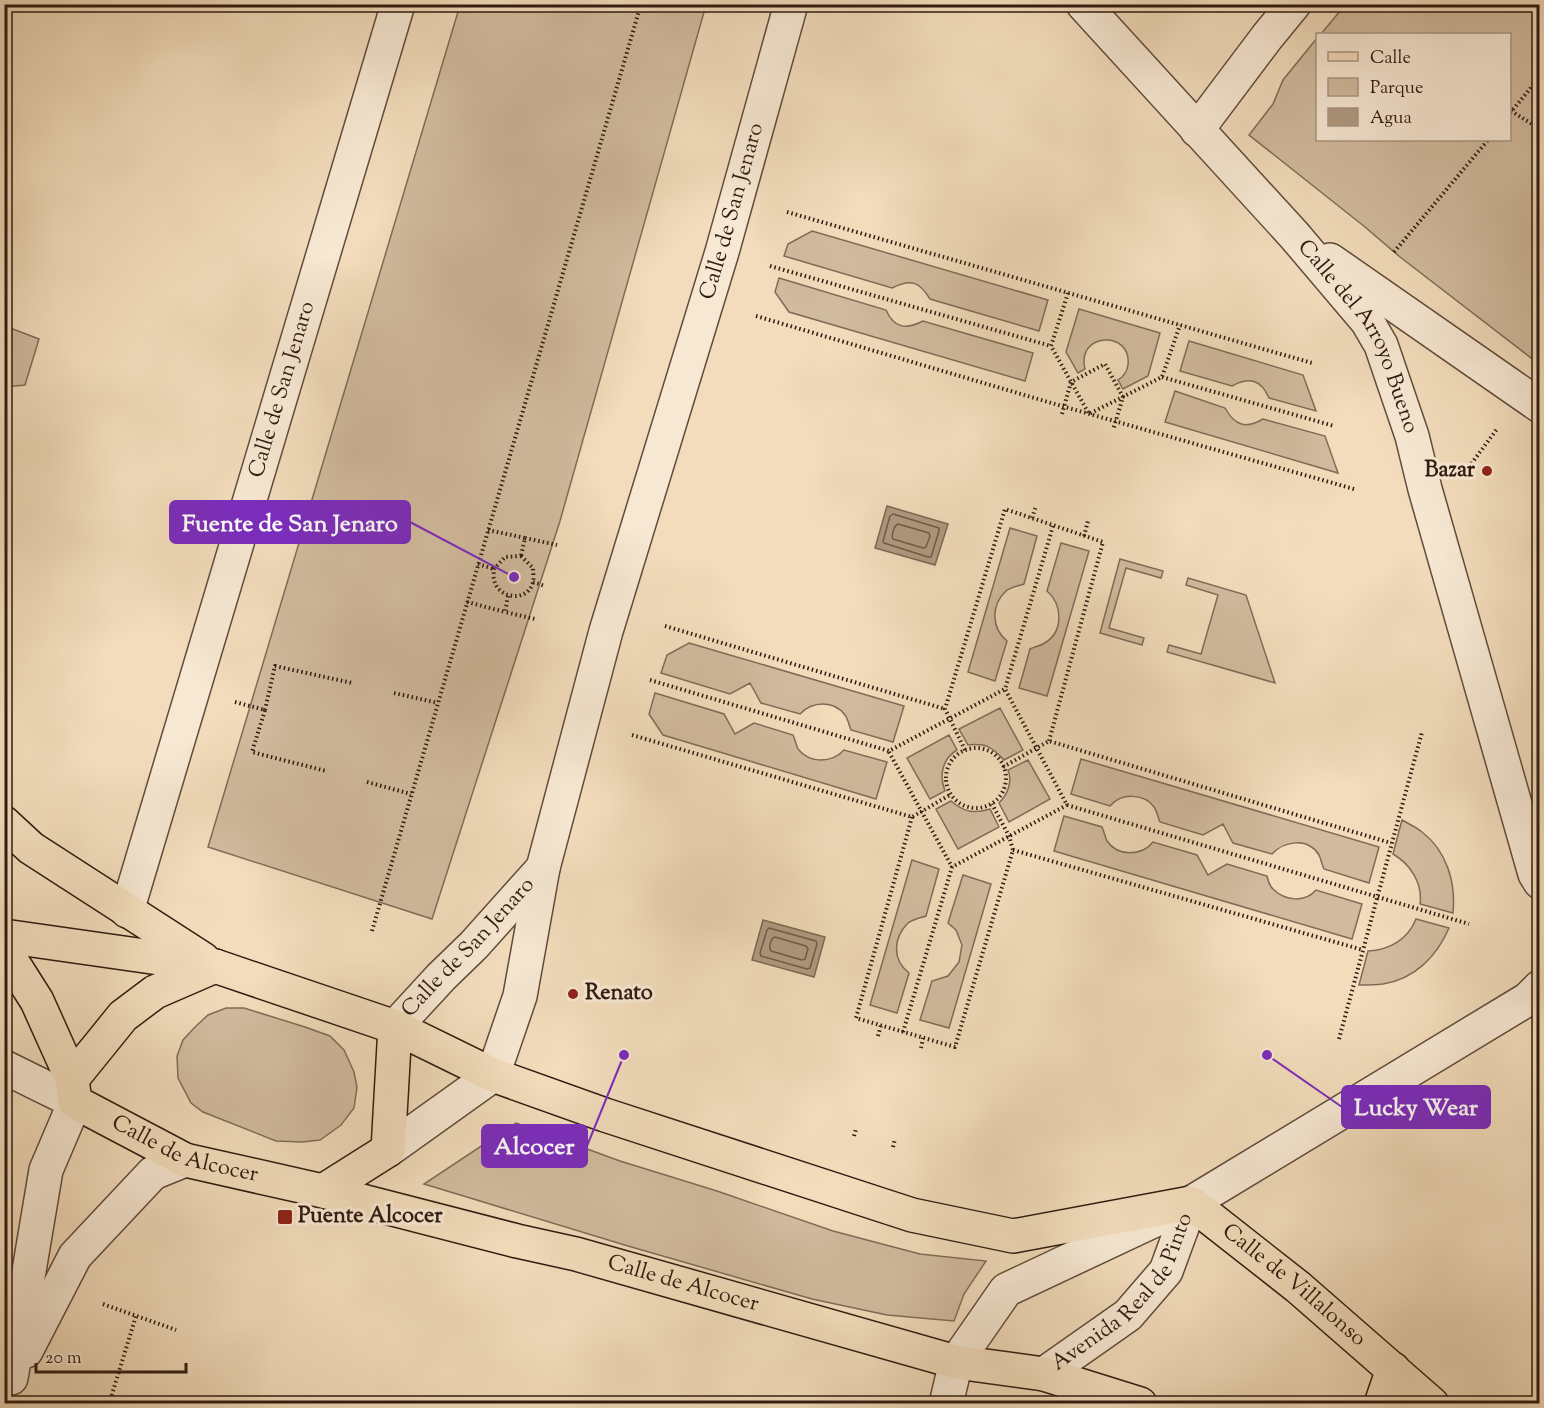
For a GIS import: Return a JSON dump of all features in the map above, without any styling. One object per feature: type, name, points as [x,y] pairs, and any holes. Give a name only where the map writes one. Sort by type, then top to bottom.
[{"type":"main road","points":[[4,823],[31,848],[215,966]]},
{"type":"main road","points":[[4,936],[215,966],[395,1027],[493,1075],[605,1115],[912,1215],[1013,1236],[1191,1203]]},
{"type":"main road","points":[[4,949],[37,1001],[73,1091]]},
{"type":"main road","points":[[73,1091],[123,1016],[155,992],[215,966]]},
{"type":"main road","points":[[323,1191],[388,1150],[395,1027]]},
{"type":"main road","name":"Calle de Alcocer","points":[[73,1091],[185,1160],[323,1191],[576,1254],[956,1362],[1044,1374]]},
{"type":"main road","name":"Calle de Villalonso","points":[[1191,1203],[1298,1287],[1432,1404]]},
{"type":"main road","points":[[1381,1404],[1393,1369]]},
{"type":"main road","points":[[1044,1374],[1140,1404]]},
{"type":"street","name":"Calle de San Jenaro","points":[[127,910],[398,4]]},
{"type":"street","name":"Calle de San Jenaro","points":[[493,1075],[520,996],[543,868],[606,631],[722,252],[791,4]]},
{"type":"street","name":"Calle del Arroyo Bueno","points":[[1083,4],[1294,235],[1367,321],[1381,345],[1412,436],[1428,500],[1539,882]]},
{"type":"street","points":[[1197,130],[1294,4]]},
{"type":"street","points":[[1294,235],[1539,406]]},
{"type":"street","name":"Calle de San Jenaro","points":[[395,1027],[474,945],[543,868]]},
{"type":"street","name":"Avenida Real de Pinto","points":[[956,1362],[1006,1290],[1191,1203],[1528,999],[1539,987]]},
{"type":"street","points":[[4,1067],[73,1091],[46,1170],[8,1389]]},
{"type":"street","points":[[388,1150],[493,1075]]},
{"type":"street","points":[[8,1389],[75,1256],[153,1173],[185,1160]]},
{"type":"street","name":"Avenida Real de Pinto","points":[[1044,1374],[1128,1315],[1166,1270],[1191,1203]]},
{"type":"street","points":[[946,1404],[956,1362]]},
{"type":"path","points":[[372,931],[640,4]]},
{"type":"path","points":[[1511,111],[1530,89],[1539,74]]},
{"type":"path","points":[[1511,113],[1539,129]]},
{"type":"path","points":[[1394,252],[1487,141]]},
{"type":"path","points":[[787,212],[1312,363]]},
{"type":"path","points":[[771,266],[1051,346],[1089,414]]},
{"type":"path","points":[[1051,346],[1068,292]]},
{"type":"path","points":[[756,316],[1354,489]]},
{"type":"path","points":[[1162,377],[1179,324]]},
{"type":"path","points":[[1062,414],[1071,382],[1104,364],[1123,397],[1113,430]]},
{"type":"path","points":[[1089,414],[1162,377],[1334,426]]},
{"type":"path","points":[[1462,477],[1497,429]]},
{"type":"path","points":[[1032,518],[1036,506]]},
{"type":"path","points":[[965,750],[945,709],[1005,509],[1103,542],[1049,741]]},
{"type":"path","points":[[1084,536],[1088,521]]},
{"type":"path","points":[[1053,526],[1005,689],[1067,805],[1469,924]]},
{"type":"path","points":[[488,530],[557,545]]},
{"type":"path","points":[[521,556],[525,538]]},
{"type":"path","points":[[521,556],[533,568],[533,582],[529,591],[520,596],[508,596],[499,590],[494,580],[494,569],[505,558],[521,556]]},
{"type":"path","points":[[478,564],[494,569]]},
{"type":"path","points":[[533,582],[545,586]]},
{"type":"path","points":[[505,612],[508,596]]},
{"type":"path","points":[[467,602],[535,619]]},
{"type":"path","points":[[665,626],[945,709]]},
{"type":"path","points":[[326,771],[252,752],[275,666],[352,683]]},
{"type":"path","points":[[650,680],[889,752],[952,867]]},
{"type":"path","points":[[889,752],[1005,689]]},
{"type":"path","points":[[394,693],[438,703]]},
{"type":"path","points":[[231,701],[265,710]]},
{"type":"path","points":[[1339,1039],[1422,732]]},
{"type":"path","points":[[632,735],[912,817]]},
{"type":"path","points":[[1004,767],[1049,741],[1391,843]]},
{"type":"path","points":[[978,748],[991,752],[1004,767],[1005,788],[998,799],[987,807],[974,808],[960,805],[950,795],[945,783],[947,769],[953,757],[965,750],[978,748]]},
{"type":"path","points":[[368,782],[411,794]]},
{"type":"path","points":[[950,795],[912,817],[856,1018],[955,1047],[1013,850],[1009,836],[992,804]]},
{"type":"path","points":[[903,1032],[952,867],[1067,805]]},
{"type":"path","points":[[1013,850],[1363,950]]},
{"type":"path","points":[[879,1036],[881,1025]]},
{"type":"path","points":[[921,1048],[923,1038]]},
{"type":"path","points":[[854,1136],[856,1129]]},
{"type":"path","points":[[893,1147],[895,1139]]},
{"type":"path","points":[[103,1305],[176,1330]]},
{"type":"path","points":[[109,1404],[136,1316]]},
{"type":"green space","points":[[460,5],[706,5],[560,521],[432,919],[208,847]]},
{"type":"green space","points":[[1345,5],[1539,5],[1539,364],[1400,257],[1249,135],[1273,104],[1283,80],[1316,39],[1316,141],[1511,141],[1511,33],[1322,33]]},
{"type":"green space","points":[[812,231],[1048,300],[1039,331],[930,299],[922,288],[914,283],[904,283],[892,288],[784,256],[788,244]]},
{"type":"green space","points":[[779,278],[886,310],[893,321],[901,326],[911,326],[923,321],[1033,353],[1025,381],[789,312],[775,292]]},
{"type":"green space","points":[[1079,309],[1160,333],[1148,376],[1123,389],[1118,380],[1126,372],[1127,354],[1122,346],[1114,341],[1105,340],[1096,342],[1088,348],[1084,357],[1085,369],[1078,373],[1066,352]]},
{"type":"green space","points":[[5,326],[39,339],[25,385],[5,387]]},
{"type":"green space","points":[[1189,341],[1303,375],[1316,411],[1269,398],[1258,383],[1244,381],[1232,386],[1180,371]]},
{"type":"green space","points":[[1175,391],[1225,408],[1233,419],[1241,424],[1251,424],[1263,419],[1325,436],[1338,473],[1165,422]]},
{"type":"green space","points":[[1010,528],[1037,536],[1024,584],[1006,591],[998,603],[996,623],[998,630],[1007,641],[995,681],[968,672]]},
{"type":"green space","points":[[1061,543],[1089,551],[1047,696],[1019,688],[1030,649],[1050,639],[1058,626],[1056,604],[1047,591]]},
{"type":"green space","points":[[1120,559],[1163,571],[1161,578],[1126,568],[1109,628],[1144,638],[1142,645],[1100,633]]},
{"type":"green space","points":[[1188,578],[1246,595],[1275,683],[1167,652],[1169,645],[1201,654],[1218,595],[1186,585]]},
{"type":"green space","points":[[689,643],[904,706],[893,742],[851,730],[845,715],[829,705],[817,705],[800,714],[761,703],[750,683],[730,694],[661,673],[667,655]]},
{"type":"green space","points":[[655,693],[724,714],[735,734],[754,723],[793,735],[798,749],[815,759],[827,759],[844,750],[887,762],[876,799],[663,735],[649,714]]},
{"type":"green space","points":[[1000,708],[1023,750],[1004,760],[988,747],[968,745],[959,729]]},
{"type":"green space","points":[[949,735],[957,750],[948,758],[943,768],[942,780],[945,791],[930,799],[907,758]]},
{"type":"green space","points":[[1081,759],[1379,847],[1369,883],[1324,869],[1319,855],[1309,845],[1289,844],[1272,854],[1233,843],[1223,824],[1203,835],[1160,822],[1150,802],[1139,797],[1126,797],[1110,806],[1071,794]]},
{"type":"green space","points":[[1028,760],[1050,799],[1009,822],[999,803],[1008,788],[1010,779],[1008,770]]},
{"type":"green space","points":[[951,801],[969,811],[990,809],[999,827],[958,849],[936,809]]},
{"type":"green space","points":[[1064,816],[1102,827],[1107,841],[1123,852],[1143,850],[1153,842],[1197,855],[1208,875],[1227,864],[1267,876],[1273,889],[1289,898],[1301,899],[1316,890],[1362,904],[1352,939],[1054,851]]},
{"type":"green space","points":[[1402,820],[1420,830],[1438,848],[1444,858],[1453,890],[1453,913],[1420,904],[1419,889],[1414,875],[1405,863],[1393,854]]},
{"type":"green space","points":[[912,860],[939,869],[926,916],[908,923],[899,935],[897,955],[903,968],[909,973],[897,1013],[870,1005]]},
{"type":"green space","points":[[963,875],[991,884],[949,1028],[920,1020],[932,981],[948,976],[959,962],[962,945],[956,930],[948,923]]},
{"type":"green space","points":[[1416,919],[1449,928],[1431,957],[1415,971],[1395,981],[1359,985],[1368,951],[1391,946],[1403,938]]},
{"type":"green space","points":[[226,1008],[244,1008],[305,1027],[330,1036],[344,1050],[354,1072],[357,1087],[354,1108],[341,1125],[320,1140],[276,1141],[203,1112],[191,1103],[178,1078],[177,1056],[183,1040],[195,1027],[208,1015]]},
{"type":"green space","points":[[516,1123],[620,1161],[833,1231],[920,1254],[986,1261],[964,1294],[954,1321],[887,1315],[812,1299],[424,1184]]},
{"type":"water","points":[[887,506],[948,524],[935,565],[875,548]]},
{"type":"water","points":[[763,920],[825,937],[814,977],[752,960]]},
{"type":"place","name":"Bazar","points":[[1487,471]]},
{"type":"place","name":"Fuente de San Jenaro","points":[[514,577]]},
{"type":"place","name":"Renato","points":[[573,994]]},
{"type":"place","name":"Alcocer","points":[[624,1055]]},
{"type":"place","name":"Lucky Wear","points":[[1267,1055]]},
{"type":"place","name":"Puente Alcocer","points":[[285,1217]]}]
